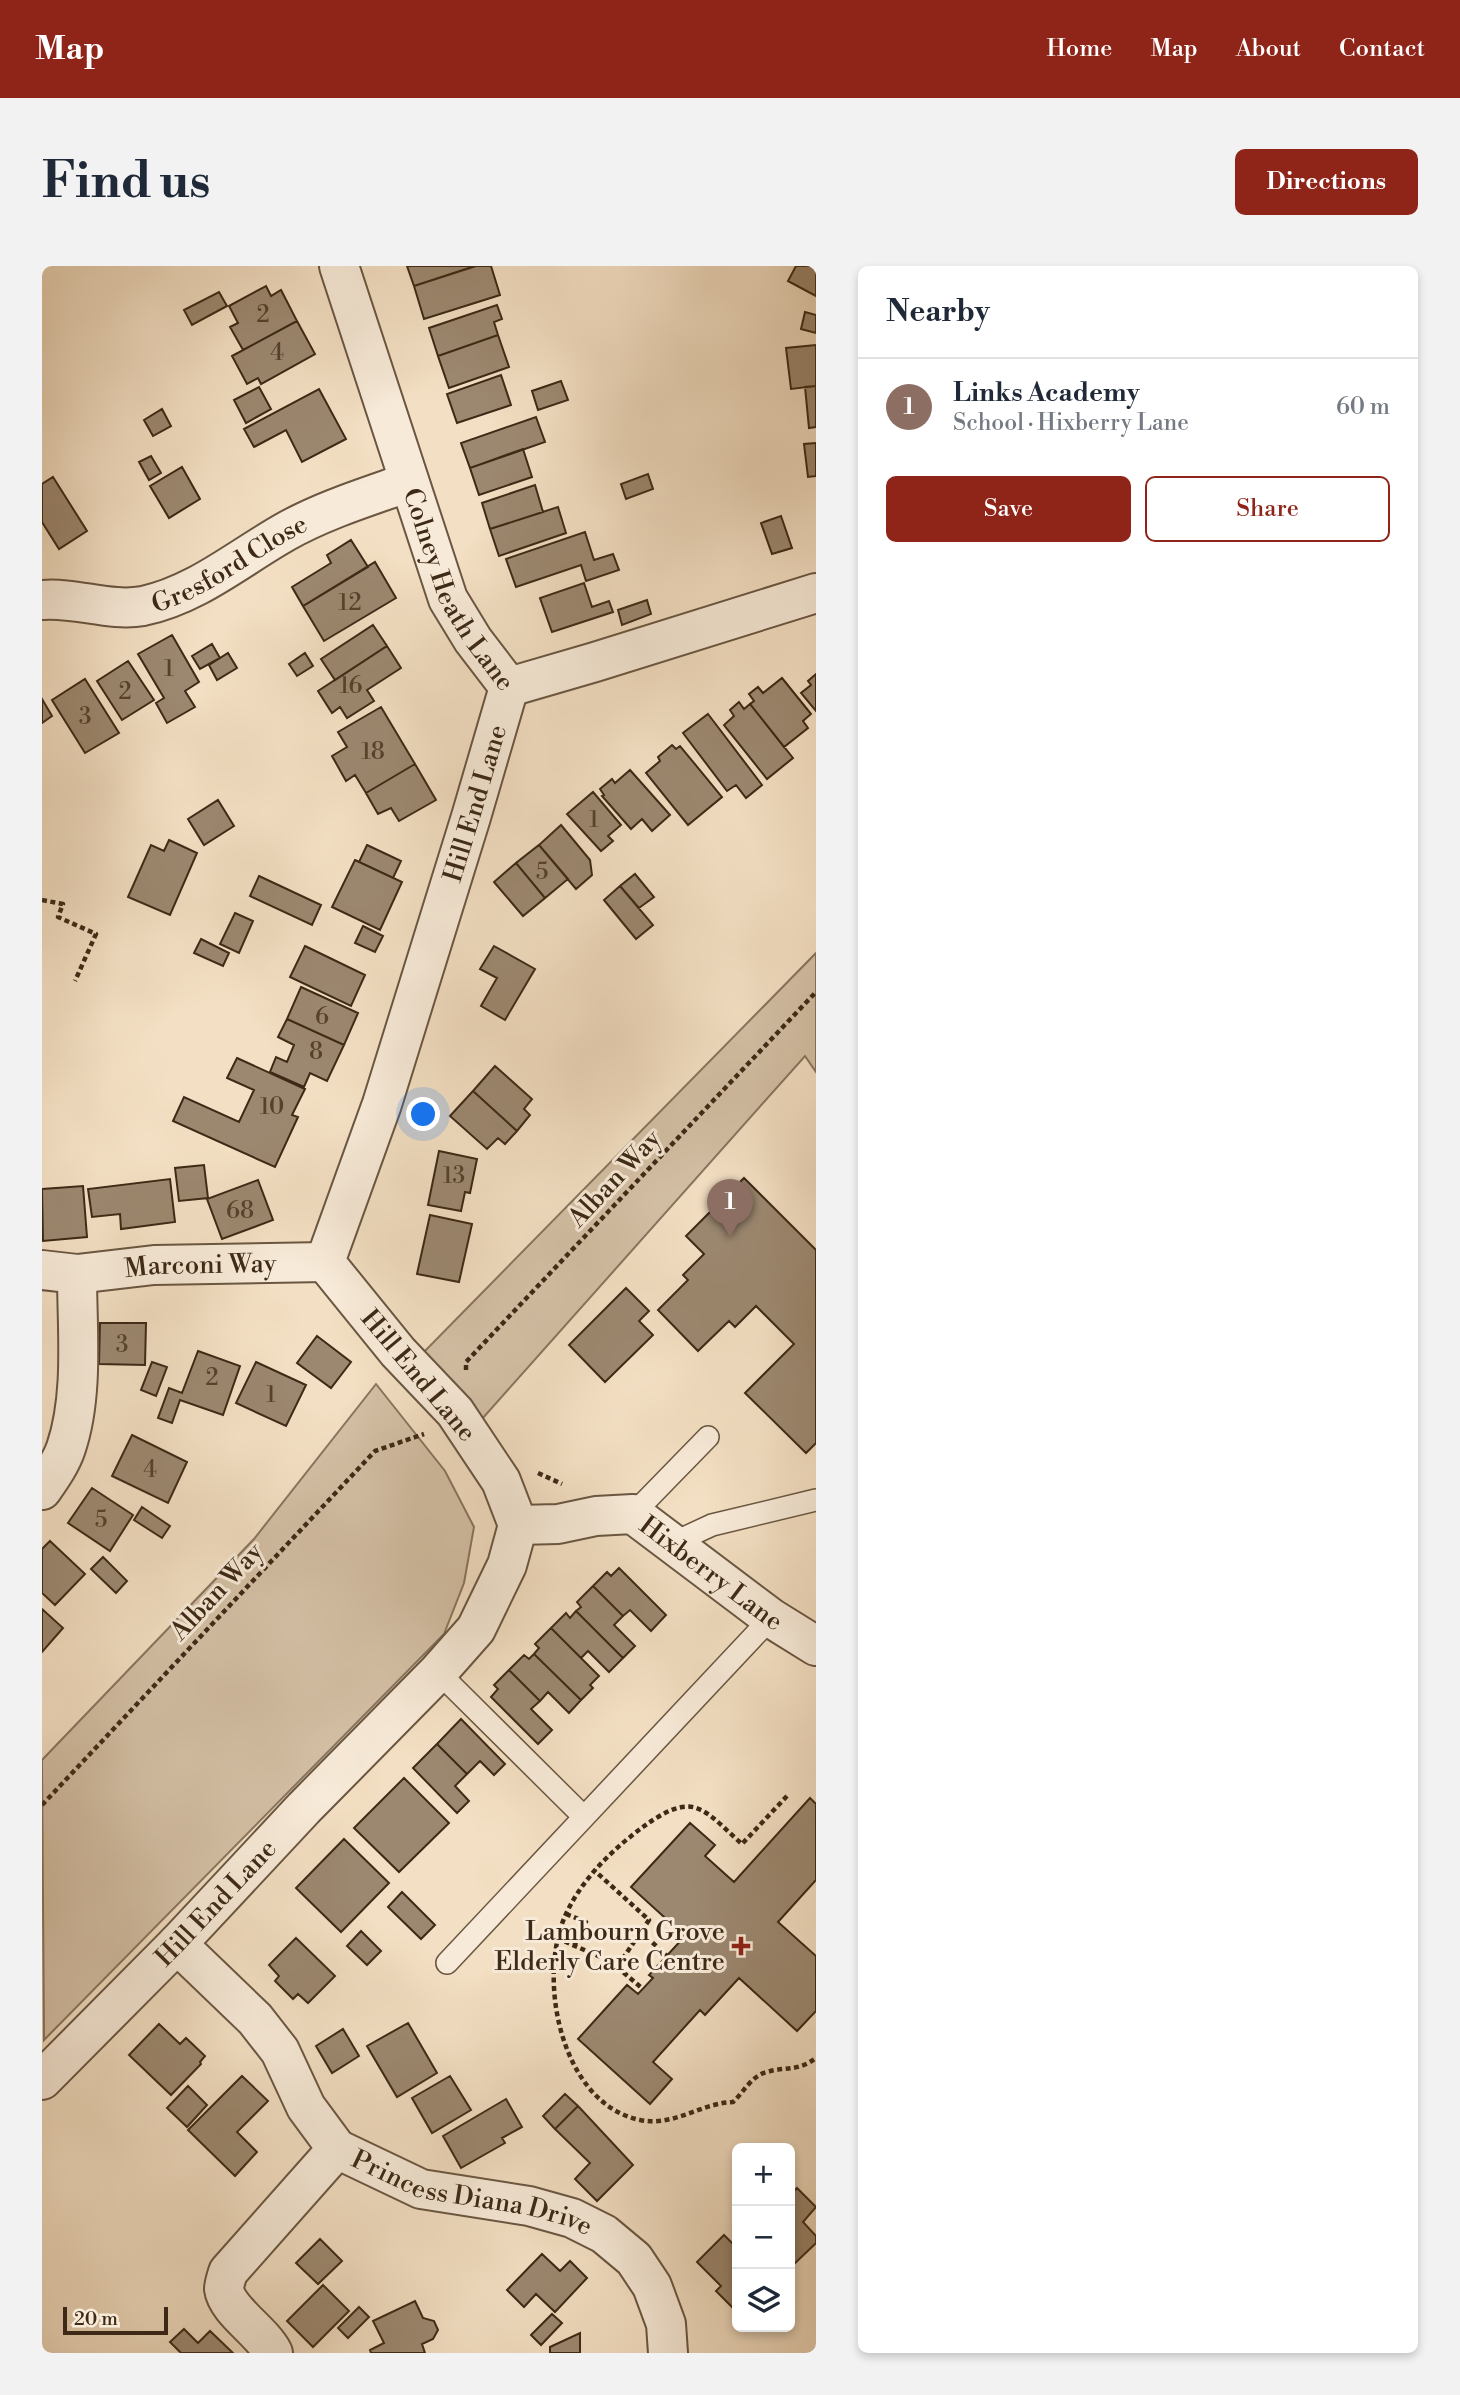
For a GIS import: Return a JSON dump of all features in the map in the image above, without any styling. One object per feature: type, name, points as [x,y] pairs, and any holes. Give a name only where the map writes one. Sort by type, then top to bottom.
[{"type":"street","name":"Colney Heath Lane","points":[[339,266],[448,599],[473,639],[509,687],[816,593]]},
{"type":"street","name":"Gresford Close","points":[[42,600],[74,600],[128,608],[165,600],[190,589],[324,512],[409,482]]},
{"type":"street","name":"Hill End Lane","points":[[42,2080],[177,1944],[304,1808],[438,1672],[476,1629],[507,1565],[518,1525],[501,1481],[462,1422],[398,1352],[325,1262],[382,1104],[509,687]]},
{"type":"street","name":"Marconi Way","points":[[42,1490],[57,1469],[65,1450],[76,1402],[60,1272],[154,1265],[325,1262]]},
{"type":"street","name":"Hixberry Lane","points":[[518,1525],[558,1524],[596,1516],[633,1514],[771,1618],[816,1646]]},
{"type":"street","name":"Princess Diana Drive","points":[[177,1944],[256,2019],[280,2051],[306,2107],[337,2149],[421,2189],[529,2206],[572,2218],[604,2234],[634,2259],[652,2286],[666,2324],[668,2353]]},
{"type":"street","points":[[272,2353],[268,2343],[231,2303],[224,2288],[228,2272],[337,2149]]},
{"type":"lane","points":[[633,1514],[709,1437]]},
{"type":"lane","points":[[671,1544],[712,1525],[816,1500]]},
{"type":"lane","points":[[447,1963],[771,1618]]},
{"type":"lane","points":[[438,1672],[583,1817]]},
{"type":"path","points":[[42,900],[63,904],[58,918],[96,934],[75,981]]},
{"type":"path","name":"Alban Way","points":[[466,1375],[466,1362],[816,992]]},
{"type":"path","name":"Alban Way","points":[[42,1805],[375,1451],[436,1430]]},
{"type":"path","points":[[535,1472],[569,1487]]},
{"type":"path","points":[[787,1796],[742,1844],[700,1809],[678,1807],[659,1816],[624,1840],[578,1892],[557,1938],[553,1970],[564,2041],[574,2068],[591,2093],[613,2110],[641,2121],[669,2120],[691,2115],[718,2103],[733,2102],[742,2094],[748,2083],[765,2072],[796,2069],[816,2058]]},
{"type":"path","points":[[595,1871],[649,1920],[617,1967]]},
{"type":"path","points":[[566,1914],[586,1922],[574,1946]]},
{"type":"path","points":[[640,1931],[667,1956]]},
{"type":"path","points":[[557,1938],[605,1959],[643,1989]]},
{"type":"shaded area","points":[[816,953],[816,1072],[805,1056],[482,1419],[420,1356]]},
{"type":"shaded area","points":[[376,1384],[445,1471],[474,1527],[464,1583],[444,1634],[44,2040],[42,1760],[254,1539]]},
{"type":"building","points":[[407,266],[472,266],[472,267],[414,286]]},
{"type":"building","points":[[476,266],[491,266],[500,295],[424,319],[414,286]]},
{"type":"building","points":[[796,266],[816,266],[816,296],[788,281]]},
{"type":"building","points":[[266,286],[271,296],[281,290],[297,321],[243,350],[230,327],[238,323],[229,306]]},
{"type":"building","points":[[219,292],[227,306],[192,325],[184,310]]},
{"type":"building","points":[[497,305],[502,319],[494,322],[498,335],[438,356],[429,328]]},
{"type":"building","points":[[805,312],[816,315],[816,333],[801,329]]},
{"type":"building","points":[[297,321],[315,354],[261,384],[258,378],[247,384],[232,356]]},
{"type":"building","points":[[498,335],[509,367],[449,388],[438,356]]},
{"type":"building","points":[[816,345],[816,386],[791,389],[786,348]]},
{"type":"building","points":[[501,375],[511,405],[457,423],[447,394]]},
{"type":"building","points":[[561,381],[568,400],[538,410],[532,391]]},
{"type":"building","points":[[816,386],[816,427],[809,428],[805,387]]},
{"type":"building","points":[[259,387],[271,409],[246,423],[234,400]]},
{"type":"building","points":[[319,389],[346,439],[302,462],[286,430],[254,447],[244,429]]},
{"type":"building","points":[[162,409],[171,426],[153,436],[144,420]]},
{"type":"building","points":[[536,417],[545,442],[470,468],[461,443]]},
{"type":"building","points":[[816,443],[816,476],[808,477],[804,444]]},
{"type":"building","points":[[523,449],[532,477],[479,495],[470,468]]},
{"type":"building","points":[[151,456],[161,473],[149,480],[139,462]]},
{"type":"building","points":[[182,467],[200,499],[169,518],[150,486]]},
{"type":"building","points":[[648,474],[653,489],[626,499],[621,484]]},
{"type":"building","points":[[53,477],[87,531],[59,549],[42,522],[42,484]]},
{"type":"building","points":[[535,485],[543,512],[490,529],[482,503]]},
{"type":"building","points":[[558,507],[566,533],[499,556],[490,529]]},
{"type":"building","points":[[781,516],[792,548],[772,554],[761,523]]},
{"type":"building","points":[[585,532],[594,560],[613,554],[619,570],[586,581],[581,565],[516,587],[506,559]]},
{"type":"building","points":[[351,540],[368,567],[303,606],[292,587],[331,563],[327,555]]},
{"type":"building","points":[[375,562],[396,598],[324,641],[303,606]]},
{"type":"building","points":[[584,583],[592,607],[609,601],[613,612],[552,632],[540,598]]},
{"type":"building","points":[[647,600],[651,614],[622,625],[618,610]]},
{"type":"building","points":[[373,625],[387,646],[335,680],[321,659]]},
{"type":"building","points":[[172,635],[199,682],[185,691],[195,707],[167,723],[156,703],[164,698],[138,654]]},
{"type":"building","points":[[212,644],[220,658],[200,669],[192,656]]},
{"type":"building","points":[[387,646],[401,668],[367,690],[374,701],[347,718],[340,707],[332,713],[318,691]]},
{"type":"building","points":[[228,653],[237,668],[217,680],[209,665]]},
{"type":"building","points":[[305,653],[313,666],[297,676],[289,664]]},
{"type":"building","points":[[128,661],[154,700],[122,720],[97,681]]},
{"type":"building","points":[[816,674],[816,711],[801,693],[811,685],[808,681]]},
{"type":"building","points":[[782,678],[811,714],[803,721],[808,728],[784,747],[750,704],[754,701],[749,694],[758,687],[763,693]]},
{"type":"building","points":[[85,679],[119,733],[85,753],[52,700]]},
{"type":"building","points":[[42,699],[52,716],[42,723]]},
{"type":"building","points":[[739,702],[744,709],[750,704],[793,758],[767,779],[724,725],[734,716],[730,710]]},
{"type":"building","points":[[381,707],[415,764],[366,793],[355,775],[346,781],[332,756],[347,747],[338,732]]},
{"type":"building","points":[[708,714],[762,785],[746,798],[736,785],[727,791],[683,733]]},
{"type":"building","points":[[672,745],[676,749],[680,746],[722,797],[688,825],[646,773]]},
{"type":"building","points":[[415,764],[436,800],[399,821],[391,808],[378,814],[366,793]]},
{"type":"building","points":[[630,770],[670,815],[652,831],[642,819],[631,829],[602,796],[604,795],[600,789],[612,779],[615,783]]},
{"type":"building","points":[[593,792],[621,825],[608,836],[613,841],[601,851],[567,814]]},
{"type":"building","points":[[218,800],[234,826],[204,845],[188,819]]},
{"type":"building","points":[[561,825],[590,860],[592,875],[576,889],[539,845]]},
{"type":"building","points":[[169,840],[197,853],[170,915],[128,897],[151,845],[164,851]]},
{"type":"building","points":[[367,845],[401,861],[393,878],[359,862]]},
{"type":"building","points":[[539,845],[568,879],[545,898],[516,863]]},
{"type":"building","points":[[355,860],[402,882],[380,930],[332,907]]},
{"type":"building","points":[[516,863],[545,898],[523,916],[494,882]]},
{"type":"building","points":[[635,874],[654,897],[639,908],[620,886]]},
{"type":"building","points":[[259,876],[321,905],[312,925],[250,896]]},
{"type":"building","points":[[620,886],[653,925],[636,939],[604,900]]},
{"type":"building","points":[[235,913],[253,921],[239,953],[220,944]]},
{"type":"building","points":[[363,926],[383,936],[375,952],[355,943]]},
{"type":"building","points":[[201,939],[229,953],[223,966],[194,953]]},
{"type":"building","points":[[305,946],[365,975],[351,1006],[290,977]]},
{"type":"building","points":[[494,946],[535,969],[505,1020],[481,1006],[497,978],[480,969]]},
{"type":"building","points":[[301,987],[358,1013],[344,1045],[287,1019]]},
{"type":"building","points":[[287,1019],[344,1045],[327,1081],[310,1073],[304,1087],[270,1072],[276,1057],[287,1062],[294,1045],[278,1037]]},
{"type":"building","points":[[237,1058],[305,1089],[292,1115],[298,1117],[275,1167],[173,1121],[184,1097],[239,1122],[254,1090],[227,1078]]},
{"type":"building","points":[[495,1066],[532,1099],[524,1109],[530,1115],[517,1131],[473,1091]]},
{"type":"building","points":[[473,1091],[517,1131],[505,1144],[498,1138],[487,1149],[450,1116]]},
{"type":"building","points":[[439,1151],[477,1159],[470,1193],[465,1192],[461,1211],[428,1205]]},
{"type":"building","points":[[204,1165],[208,1198],[179,1201],[175,1168]]},
{"type":"building","points":[[744,1178],[816,1250],[816,1443],[806,1453],[745,1393],[794,1344],[756,1306],[735,1327],[729,1321],[698,1351],[658,1310],[688,1280],[683,1275],[704,1254],[686,1236]]},
{"type":"building","points":[[170,1179],[175,1222],[121,1229],[120,1214],[92,1217],[88,1189]]},
{"type":"building","points":[[258,1180],[273,1220],[222,1239],[207,1199]]},
{"type":"building","points":[[83,1186],[87,1237],[43,1241],[42,1189]]},
{"type":"building","points":[[430,1215],[472,1224],[459,1282],[417,1274]]},
{"type":"building","points":[[626,1288],[649,1311],[639,1321],[653,1335],[605,1382],[569,1345]]},
{"type":"building","points":[[100,1323],[146,1323],[145,1365],[99,1364]]},
{"type":"building","points":[[317,1336],[351,1362],[331,1388],[297,1363]]},
{"type":"building","points":[[198,1351],[240,1366],[223,1415],[180,1400],[172,1423],[158,1418],[169,1388],[182,1393]]},
{"type":"building","points":[[152,1362],[167,1367],[156,1396],[141,1390]]},
{"type":"building","points":[[256,1362],[306,1385],[286,1426],[236,1403]]},
{"type":"building","points":[[132,1435],[187,1462],[168,1503],[112,1476]]},
{"type":"building","points":[[92,1488],[133,1515],[110,1551],[68,1523]]},
{"type":"building","points":[[142,1507],[170,1526],[162,1538],[134,1520]]},
{"type":"building","points":[[50,1541],[85,1574],[55,1605],[42,1593],[42,1549]]},
{"type":"building","points":[[103,1557],[127,1581],[116,1593],[91,1569]]},
{"type":"building","points":[[619,1568],[666,1615],[651,1631],[630,1610],[623,1616],[593,1586],[607,1572],[611,1576]]},
{"type":"building","points":[[593,1586],[623,1616],[614,1625],[635,1646],[623,1658],[576,1611],[581,1607],[577,1602]]},
{"type":"building","points":[[42,1609],[63,1628],[42,1652]]},
{"type":"building","points":[[576,1611],[623,1658],[609,1672],[588,1651],[581,1658],[551,1628],[566,1613],[570,1618]]},
{"type":"building","points":[[551,1628],[599,1676],[590,1685],[593,1688],[581,1700],[534,1654],[539,1648],[535,1644]]},
{"type":"building","points":[[534,1654],[581,1700],[569,1713],[548,1692],[540,1701],[509,1670],[524,1655],[529,1659]]},
{"type":"building","points":[[509,1670],[540,1701],[531,1709],[552,1730],[538,1744],[491,1697],[498,1689],[494,1685]]},
{"type":"building","points":[[461,1719],[505,1764],[494,1775],[480,1761],[467,1774],[437,1744]]},
{"type":"building","points":[[437,1744],[467,1774],[455,1786],[469,1801],[457,1813],[413,1768]]},
{"type":"building","points":[[404,1778],[449,1823],[399,1872],[354,1828]]},
{"type":"building","name":"Lambourn Grove Elderly Care Centre","points":[[810,1798],[816,1804],[816,1880],[778,1922],[816,1956],[816,2011],[797,2031],[739,1978],[705,2015],[700,2010],[653,2062],[672,2079],[650,2104],[578,2039],[627,1985],[638,1994],[653,1978],[649,1975],[685,1936],[631,1887],[690,1823],[715,1845],[705,1856],[734,1882]]},
{"type":"building","points":[[344,1839],[389,1883],[341,1932],[296,1888]]},
{"type":"building","points":[[402,1892],[435,1925],[421,1939],[388,1907]]},
{"type":"building","points":[[361,1931],[381,1951],[367,1965],[347,1946]]},
{"type":"building","points":[[296,1938],[335,1976],[308,2003],[298,1994],[293,1999],[275,1981],[279,1976],[269,1965]]},
{"type":"building","points":[[408,2023],[437,2073],[397,2097],[367,2046]]},
{"type":"building","points":[[159,2024],[180,2044],[186,2038],[205,2056],[201,2064],[171,2095],[129,2055]]},
{"type":"building","points":[[343,2029],[359,2056],[332,2073],[316,2046]]},
{"type":"building","points":[[242,2076],[268,2101],[237,2132],[257,2152],[235,2176],[188,2130]]},
{"type":"building","points":[[450,2076],[471,2110],[432,2133],[412,2098]]},
{"type":"building","points":[[188,2086],[207,2105],[187,2127],[167,2108]]},
{"type":"building","points":[[565,2094],[578,2106],[555,2129],[543,2116]]},
{"type":"building","points":[[506,2099],[522,2127],[502,2138],[505,2143],[461,2168],[443,2136]]},
{"type":"building","points":[[578,2106],[633,2165],[597,2201],[575,2179],[590,2163],[555,2129]]},
{"type":"building","points":[[797,2188],[816,2207],[803,2222],[816,2236],[816,2243],[795,2263],[795,2206]]},
{"type":"building","points":[[724,2235],[732,2243],[732,2307],[716,2291],[721,2286],[697,2262]]},
{"type":"building","points":[[320,2239],[342,2261],[318,2284],[296,2263]]},
{"type":"building","points":[[542,2254],[560,2271],[570,2261],[587,2278],[555,2312],[536,2294],[524,2307],[507,2290]]},
{"type":"building","points":[[323,2285],[349,2311],[313,2347],[287,2321]]},
{"type":"building","points":[[415,2301],[423,2318],[434,2321],[438,2330],[433,2339],[422,2344],[425,2353],[371,2353],[370,2350],[384,2343],[373,2321]]},
{"type":"building","points":[[359,2307],[369,2317],[348,2338],[338,2328]]},
{"type":"building","points":[[552,2314],[562,2323],[541,2345],[531,2335]]},
{"type":"building","points":[[184,2329],[198,2343],[210,2331],[233,2353],[181,2353],[170,2342]]},
{"type":"building","points":[[580,2333],[580,2353],[550,2353],[550,2347]]},
{"type":"place","name":"Links Academy","points":[[730,1237]]},
{"type":"place","name":"Lambourn Grove Elderly Care Centre","points":[[741,1946]]}]
